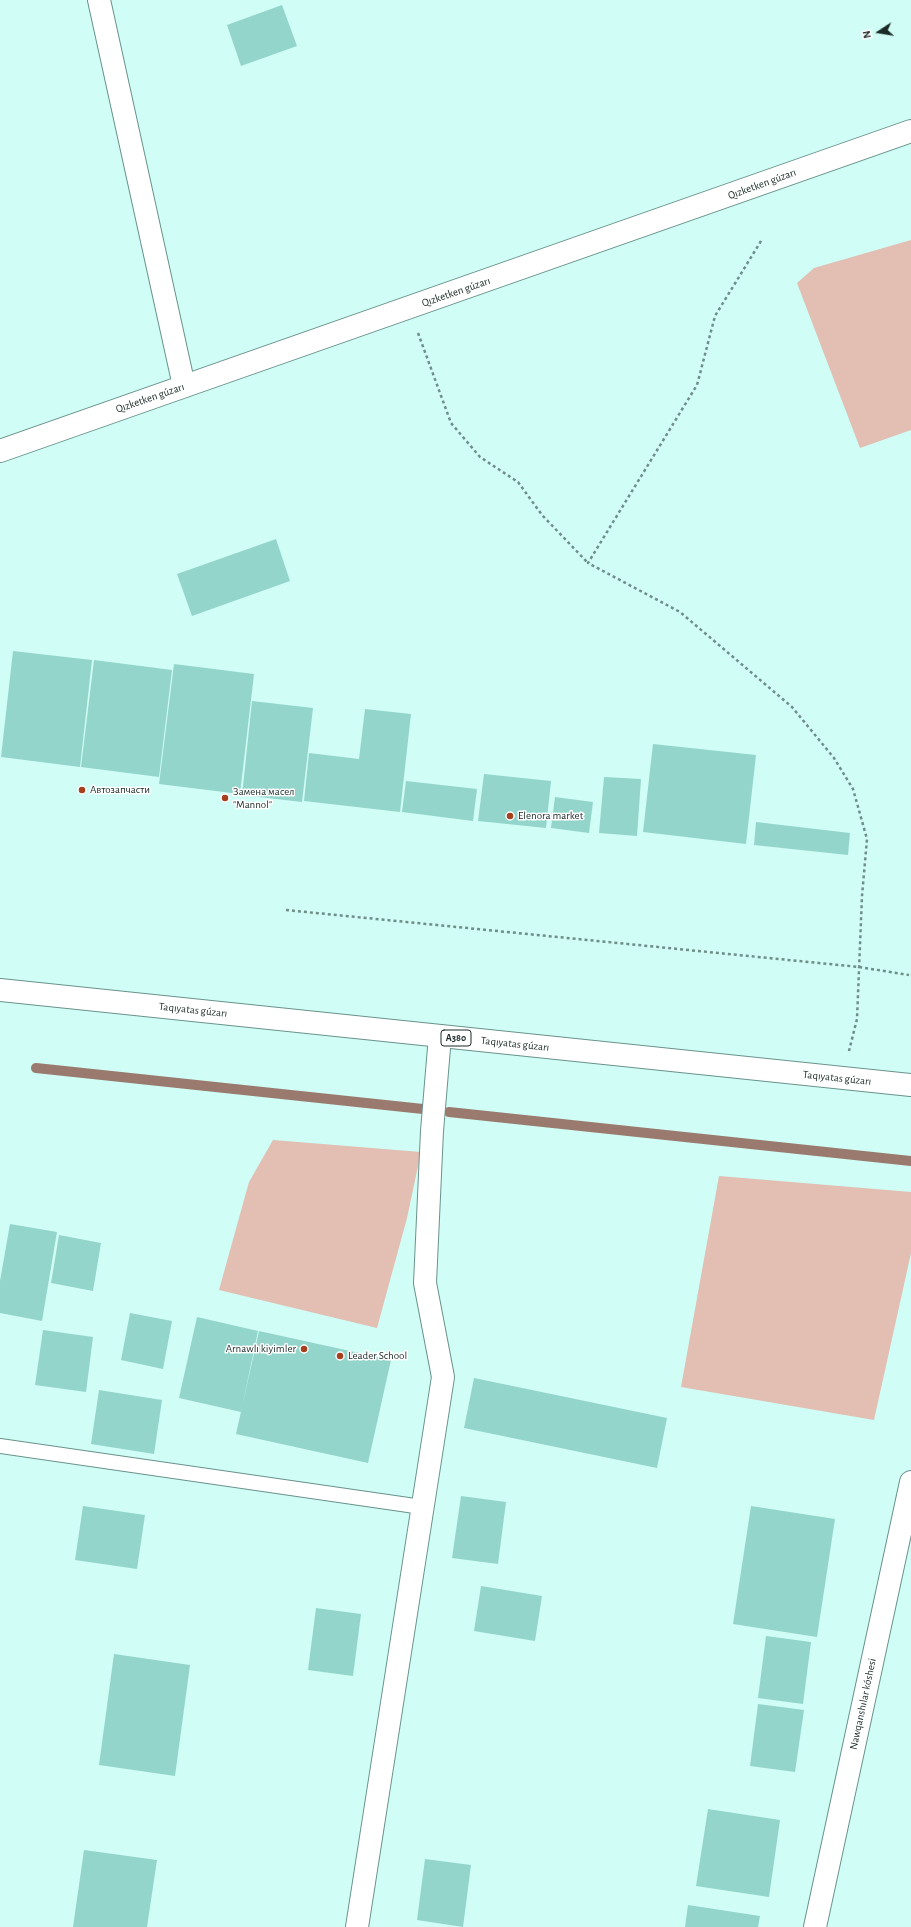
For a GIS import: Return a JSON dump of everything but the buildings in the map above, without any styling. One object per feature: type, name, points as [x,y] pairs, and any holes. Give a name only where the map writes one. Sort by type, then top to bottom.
[{"type":"main road","points":[[99,0],[184,386]]},
{"type":"main road","name":"Qızketken gúzarı","points":[[0,450],[911,131]]},
{"type":"main road","name":"Taqıyatas gúzarı","points":[[0,990],[911,1086]]},
{"type":"main road","points":[[357,1927],[442,1377],[425,1283],[432,1131],[440,1036]]},
{"type":"main road","name":"Nawqanshılar kóshesi","points":[[815,1927],[911,1482]]},
{"type":"lane","points":[[0,1446],[422,1507]]},
{"type":"path","points":[[588,563],[697,385],[715,316],[761,241]]},
{"type":"path","points":[[409,308],[452,423],[480,457],[518,482],[542,515],[588,563],[680,612],[792,707],[834,758],[853,789],[867,839],[862,896],[857,1018],[843,1079]]},
{"type":"path","points":[[286,910],[859,967],[909,975]]},
{"type":"shaded area","points":[[911,240],[911,430],[860,448],[797,283],[814,268]]},
{"type":"shaded area","points":[[273,1140],[421,1152],[407,1218],[377,1328],[219,1290],[249,1182]]},
{"type":"shaded area","points":[[719,1176],[911,1192],[911,1253],[874,1420],[681,1387]]},
{"type":"waterway","points":[[36,1068],[423,1109]]},
{"type":"waterway","points":[[449,1112],[911,1161]]},
{"type":"place","name":"Автозапчасти","points":[[82,790]]},
{"type":"place","name":"Замена масел \"Mannol\"","points":[[225,798]]},
{"type":"place","name":"Elenora market","points":[[510,816]]},
{"type":"place","name":"Arnawlı kiyimler","points":[[304,1349]]},
{"type":"place","name":"Leader School","points":[[340,1356]]}]
